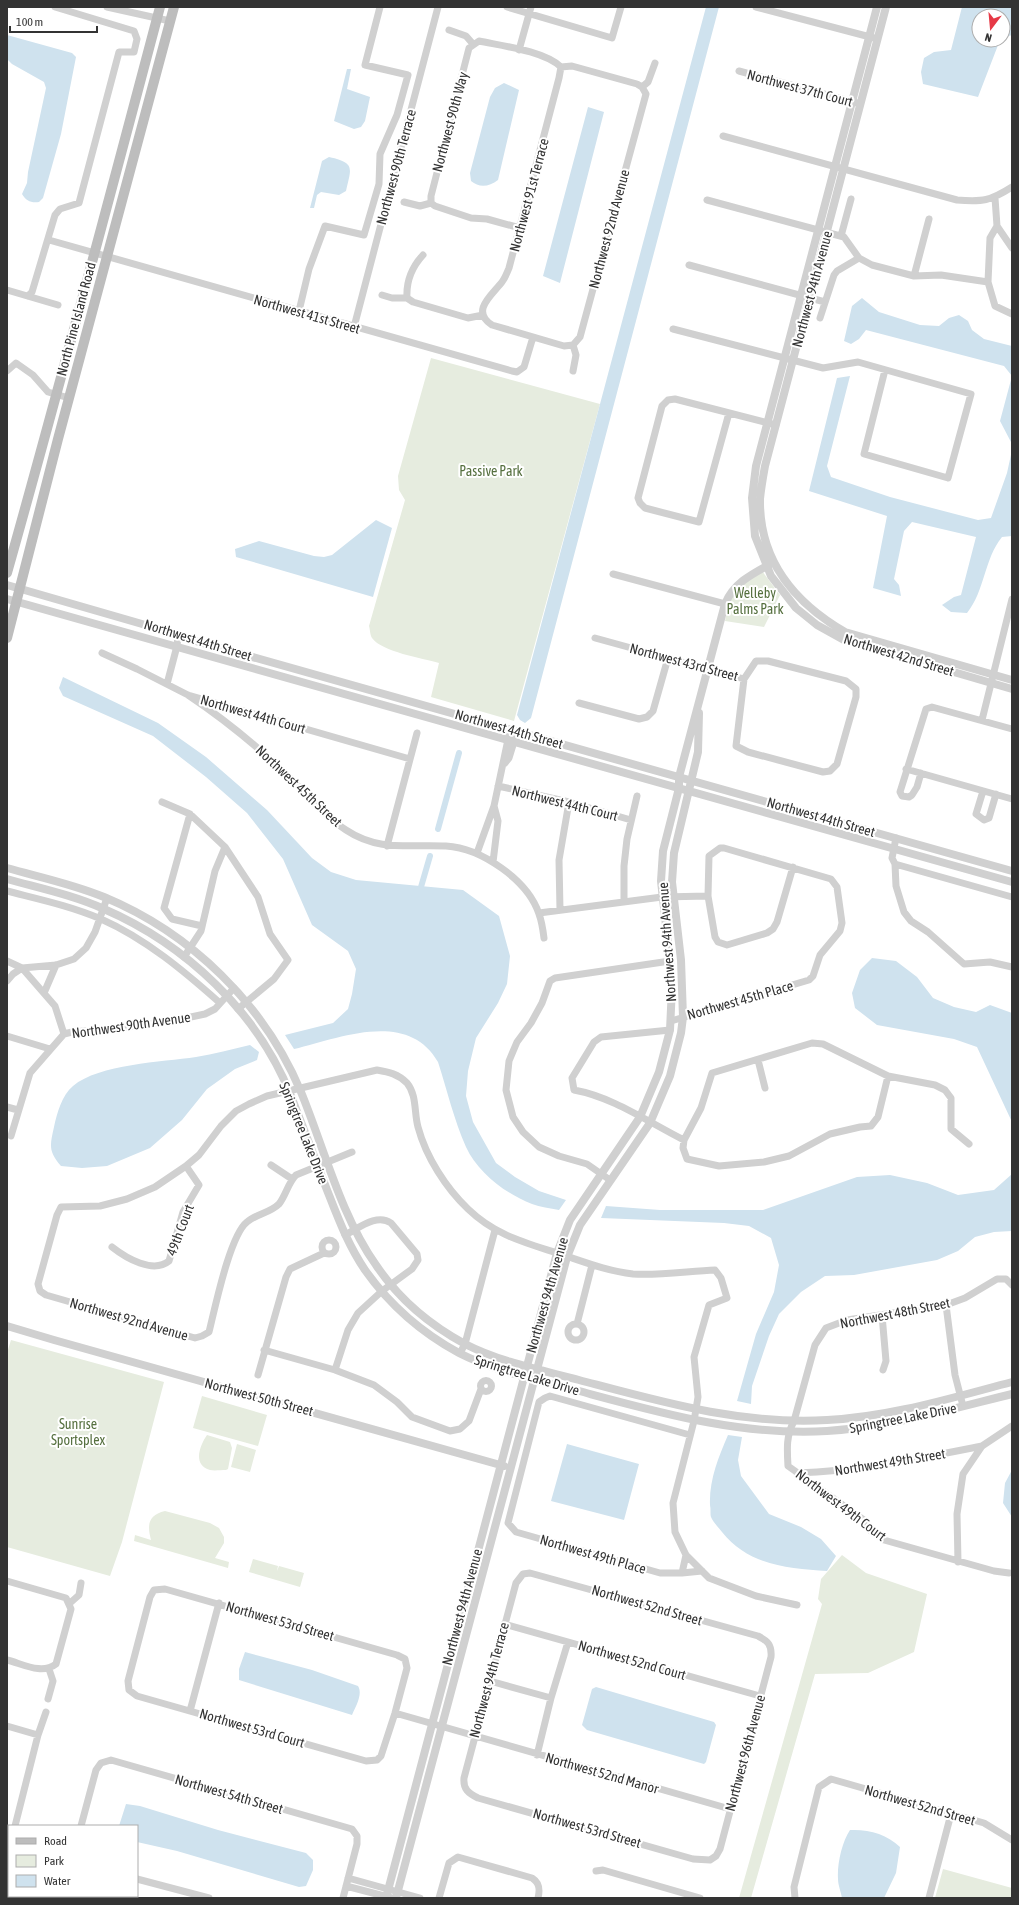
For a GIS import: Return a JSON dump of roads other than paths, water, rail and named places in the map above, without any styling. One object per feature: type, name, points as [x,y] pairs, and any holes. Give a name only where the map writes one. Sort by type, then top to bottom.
[{"type":"main road","name":"North Pine Island Road","points":[[7,573],[57,394],[160,7]]},
{"type":"main road","name":"North Pine Island Road","points":[[7,638],[12,601],[20,589],[69,398],[174,7]]},
{"type":"street","points":[[28,296],[32,292],[49,240],[54,215],[60,209],[79,203],[119,52],[134,52],[137,38],[134,30],[55,7]]},
{"type":"street","points":[[106,7],[121,8],[170,21]]},
{"type":"street","points":[[299,311],[309,269],[325,226],[364,235],[378,184],[380,154],[398,115],[408,75],[365,65],[380,7]]},
{"type":"street","name":"Northwest 90th Terrace","points":[[354,327],[438,7]]},
{"type":"street","points":[[507,7],[530,10],[612,38],[621,7]]},
{"type":"street","points":[[756,7],[873,38]]},
{"type":"street","name":"Northwest 94th Avenue","points":[[391,1895],[431,1724],[557,1253],[570,1220],[640,1118],[659,1072],[670,1030],[670,961],[662,897],[663,851],[679,788],[679,777],[730,593],[738,584],[774,562],[764,535],[760,500],[765,466],[827,233],[840,167],[873,38],[877,7]]},
{"type":"street","name":"Northwest 94th Avenue","points":[[873,38],[886,7]]},
{"type":"street","points":[[518,50],[530,10]]},
{"type":"street","points":[[449,30],[466,36],[474,44],[479,41],[518,50],[553,60],[561,67],[572,66],[637,84],[642,87],[648,82],[655,63]]},
{"type":"street","name":"Northwest 90th Way","points":[[431,203],[431,196],[469,48],[474,44]]},
{"type":"street","name":"Northwest 91st Terrace","points":[[483,315],[483,306],[489,296],[502,282],[509,268],[561,67]]},
{"type":"street","name":"Northwest 37th Court","points":[[739,71],[857,103]]},
{"type":"street","name":"Northwest 92nd Avenue","points":[[573,345],[580,337],[646,94],[642,87]]},
{"type":"street","points":[[723,136],[957,200],[976,202],[995,198],[1012,187]]},
{"type":"street","name":"Northwest 94th Avenue","points":[[766,566],[755,536],[752,498],[756,466],[818,230],[840,167]]},
{"type":"street","points":[[995,198],[997,226],[1012,248]]},
{"type":"street","points":[[841,236],[852,199]]},
{"type":"street","points":[[707,200],[844,237],[859,258],[872,265],[914,276],[941,275],[988,282]]},
{"type":"street","points":[[404,202],[420,206],[431,203],[435,206],[471,218],[486,219],[520,228]]},
{"type":"street","points":[[914,276],[929,219]]},
{"type":"street","points":[[997,226],[990,238],[988,282],[995,306],[1012,314]]},
{"type":"street","name":"Northwest 41st Street","points":[[49,240],[506,370],[517,372],[521,370],[526,363],[533,337]]},
{"type":"street","points":[[406,298],[413,266],[423,255]]},
{"type":"street","points":[[820,318],[834,275],[837,271],[859,258]]},
{"type":"street","points":[[689,265],[810,296],[826,302]]},
{"type":"street","points":[[7,290],[58,305]]},
{"type":"street","points":[[382,295],[392,298],[406,298],[413,302],[468,318],[483,315],[486,321],[492,325],[564,346],[573,345],[576,354],[573,371]]},
{"type":"street","points":[[673,329],[823,368],[858,362],[971,394],[948,478],[864,454],[885,370]]},
{"type":"street","points":[[7,371],[16,363],[33,375],[48,392],[69,398]]},
{"type":"street","points":[[729,413],[699,522],[646,508],[640,503],[638,498],[662,406],[668,400],[675,399],[776,424]]},
{"type":"street","name":"Northwest 42nd Street","points":[[774,562],[782,578],[799,598],[822,618],[846,632],[993,679],[1012,689]]},
{"type":"street","name":"Northwest 42nd Street","points":[[766,566],[774,580],[796,608],[817,625],[844,640],[993,679],[1012,680]]},
{"type":"street","points":[[613,574],[726,604]]},
{"type":"street","name":"Northwest 44th Street","points":[[7,585],[178,636],[1012,871]]},
{"type":"street","points":[[982,720],[1012,599]]},
{"type":"street","name":"Northwest 44th Street","points":[[12,601],[177,646],[1012,882]]},
{"type":"street","points":[[166,684],[177,646],[178,636]]},
{"type":"street","name":"Northwest 43rd Street","points":[[595,638],[744,679]]},
{"type":"street","name":"Northwest 44th Court","points":[[102,653],[188,695],[410,759]]},
{"type":"street","points":[[579,703],[639,718],[647,717],[653,711],[668,658]]},
{"type":"street","name":"Northwest 43rd Street","points":[[756,661],[768,661],[846,681],[856,689],[856,697],[837,764],[830,771],[823,772],[755,754],[736,746],[744,679],[756,661]]},
{"type":"street","name":"Northwest 45th Street","points":[[188,695],[222,718],[249,740],[287,775],[328,817],[346,830],[366,841],[387,846],[448,846],[477,854],[493,862],[515,879],[526,892],[539,913],[544,938]]},
{"type":"street","name":"Northwest 94th Avenue","points":[[391,1895],[442,1726],[567,1256],[580,1225],[650,1123],[670,1076],[683,1017],[682,960],[673,897],[674,853],[690,791],[699,741],[698,706]]},
{"type":"street","points":[[921,773],[912,795],[908,797],[902,796],[900,792],[906,769],[926,709],[932,707],[1012,729]]},
{"type":"street","points":[[477,854],[494,806],[504,763],[504,756],[514,731]]},
{"type":"street","points":[[387,846],[417,733]]},
{"type":"street","points":[[906,769],[1012,799]]},
{"type":"street","name":"Northwest 44th Court","points":[[498,786],[569,802],[631,820]]},
{"type":"street","points":[[983,791],[976,814],[984,820],[988,818],[996,794]]},
{"type":"street","points":[[624,902],[624,866],[627,839],[637,796]]},
{"type":"street","points":[[162,802],[190,814],[225,847],[258,897],[270,934],[288,960],[274,979],[238,1009]]},
{"type":"street","points":[[560,910],[559,860],[569,802]]},
{"type":"street","points":[[493,862],[498,821],[494,806]]},
{"type":"street","points":[[190,814],[164,908],[172,919],[202,926]]},
{"type":"street","points":[[896,838],[892,858],[895,864],[896,886],[904,912],[912,921],[928,932],[964,964],[990,962],[1012,967]]},
{"type":"street","points":[[184,957],[199,935],[215,871],[225,847]]},
{"type":"street","points":[[724,848],[793,867],[777,922],[773,929],[767,933],[727,945],[718,942],[715,937],[708,896],[709,856],[714,851],[724,848]]},
{"type":"street","points":[[895,864],[1012,897]]},
{"type":"street","name":"Northwest 45th Place","points":[[671,1021],[809,980],[813,976],[820,955],[840,932],[842,923],[837,887],[832,879],[793,867]]},
{"type":"street","name":"Springtree Lake Drive","points":[[7,868],[76,887],[107,898],[149,920],[191,948],[234,988],[247,1003],[274,1041],[300,1090],[355,1230],[366,1250],[390,1284],[422,1315],[465,1344],[488,1354],[537,1369],[696,1410],[747,1418],[794,1421],[833,1420],[877,1415],[1012,1382]]},
{"type":"street","name":"Springtree Lake Drive","points":[[7,879],[104,908],[147,931],[184,957],[227,996],[264,1044],[289,1091],[345,1234],[364,1269],[382,1291],[417,1326],[460,1353],[491,1366],[523,1376],[694,1421],[749,1429],[788,1432],[839,1430],[879,1425],[1012,1394]]},
{"type":"street","points":[[7,891],[100,919],[126,932],[165,956],[220,1003]]},
{"type":"street","points":[[539,913],[662,897],[708,896]]},
{"type":"street","points":[[7,981],[13,974],[22,968],[56,965],[74,959],[86,948],[100,919],[107,898]]},
{"type":"street","points":[[7,961],[22,968],[55,1006],[64,1034]]},
{"type":"street","points":[[610,1180],[587,1164],[559,1156],[539,1147],[523,1132],[513,1117],[506,1090],[509,1061],[517,1042],[531,1023],[542,1002],[550,981],[555,978],[670,961]]},
{"type":"street","points":[[44,993],[56,965]]},
{"type":"street","name":"Northwest 90th Avenue","points":[[11,1136],[30,1073],[64,1034],[172,1021],[205,1014],[215,1009],[234,988]]},
{"type":"street","points":[[670,1030],[601,1037],[594,1042],[572,1078],[574,1090],[586,1092],[611,1101],[640,1118],[684,1140]]},
{"type":"street","points":[[7,1036],[50,1049]]},
{"type":"street","points":[[888,1076],[878,1117],[871,1126],[830,1134],[789,1156],[764,1162],[719,1166],[701,1164],[687,1159],[683,1148],[684,1140],[701,1108],[712,1074],[812,1043],[823,1044],[888,1076],[935,1085],[945,1090],[951,1098],[951,1129],[969,1144]]},
{"type":"street","points":[[758,1060],[765,1088]]},
{"type":"street","points":[[186,1166],[199,1156],[221,1126],[236,1111],[267,1096],[300,1090],[377,1070],[393,1072],[407,1084],[413,1096],[417,1127],[427,1151],[440,1175],[468,1210],[495,1230],[529,1245],[592,1265],[633,1274],[715,1270],[722,1278],[726,1298],[709,1305],[694,1357],[698,1397],[694,1421],[673,1503],[675,1532],[686,1555],[709,1578],[756,1596],[797,1605]]},
{"type":"street","points":[[7,1107],[18,1110]]},
{"type":"street","points":[[271,1165],[292,1178],[302,1171],[352,1152]]},
{"type":"street","name":"Northwest 92nd Avenue","points":[[186,1166],[155,1187],[127,1199],[100,1206],[61,1207],[57,1215],[38,1284],[40,1291],[46,1295],[195,1338],[202,1336],[209,1332],[235,1238],[247,1222],[273,1209],[280,1203],[292,1178]]},
{"type":"street","name":"49th Court","points":[[112,1247],[125,1257],[154,1266],[163,1265],[169,1261],[183,1212],[198,1185],[186,1166]]},
{"type":"street","points":[[335,1370],[348,1330],[358,1313],[390,1284],[412,1269],[418,1260],[416,1254],[392,1223],[387,1220],[376,1220],[345,1234]]},
{"type":"street","points":[[460,1353],[465,1344],[495,1230]]},
{"type":"street","points":[[258,1375],[286,1276],[290,1269],[324,1253]]},
{"type":"street","points":[[577,1324],[592,1265]]},
{"type":"street","name":"Northwest 48th Street","points":[[794,1421],[815,1344],[826,1328],[847,1320],[946,1305],[965,1298],[997,1279],[1006,1279],[1012,1285]]},
{"type":"street","points":[[946,1305],[955,1375],[963,1406]]},
{"type":"street","points":[[882,1315],[886,1361],[883,1370]]},
{"type":"street","name":"Northwest 50th Street","points":[[7,1326],[511,1468]]},
{"type":"street","points":[[264,1350],[335,1370],[374,1385],[397,1402],[412,1417],[450,1431],[460,1429],[469,1421],[481,1389]]},
{"type":"street","name":"Northwest 49th Place","points":[[690,1435],[550,1396],[545,1398],[539,1402],[508,1523],[516,1532],[660,1573],[702,1571]]},
{"type":"street","name":"Northwest 49th Court","points":[[794,1421],[788,1432],[788,1466],[864,1520],[872,1531],[884,1540],[958,1562],[994,1571],[1009,1573]]},
{"type":"street","points":[[958,1562],[957,1514],[963,1474],[982,1446],[1012,1426]]},
{"type":"street","name":"Northwest 49th Street","points":[[797,1473],[832,1472],[921,1458],[982,1446]]},
{"type":"street","points":[[682,1573],[686,1555]]},
{"type":"street","name":"Northwest 52nd Street","points":[[523,1574],[530,1572],[539,1574],[750,1634],[764,1639],[770,1644]]},
{"type":"street","name":"Northwest 94th Terrace","points":[[465,1789],[464,1778],[504,1624],[516,1583],[523,1574]]},
{"type":"street","points":[[7,1581],[66,1598],[70,1603],[71,1609],[56,1664],[49,1669],[43,1670],[7,1660]]},
{"type":"street","points":[[70,1603],[79,1595],[81,1583]]},
{"type":"street","name":"Northwest 53rd Street","points":[[129,1690],[128,1681],[150,1597],[154,1590],[165,1588],[397,1655],[405,1659],[407,1668],[395,1713]]},
{"type":"street","points":[[190,1711],[219,1603]]},
{"type":"street","name":"Northwest 52nd Court","points":[[504,1624],[760,1696]]},
{"type":"street","points":[[537,1755],[551,1698],[568,1642]]},
{"type":"street","name":"Northwest 96th Avenue","points":[[710,1860],[716,1856],[720,1849],[771,1657],[772,1650],[770,1644]]},
{"type":"street","points":[[48,1699],[54,1680],[49,1669]]},
{"type":"street","points":[[490,1681],[551,1698]]},
{"type":"street","name":"Northwest 53rd Court","points":[[129,1690],[137,1696],[366,1761],[377,1760],[384,1750],[395,1713]]},
{"type":"street","points":[[15,1825],[38,1735],[46,1712]]},
{"type":"street","name":"Northwest 52nd Manor","points":[[395,1713],[537,1755],[730,1809]]},
{"type":"street","points":[[7,1726],[38,1735]]},
{"type":"street","name":"Northwest 54th Street","points":[[81,1825],[96,1770],[101,1763],[111,1760],[223,1794],[348,1828],[356,1832],[357,1844],[348,1878]]},
{"type":"street","name":"Northwest 52nd Street","points":[[795,1898],[794,1887],[819,1787],[825,1782],[831,1780],[984,1823],[1012,1840]]},
{"type":"street","name":"Northwest 53rd Street","points":[[465,1789],[471,1794],[486,1800],[693,1859],[710,1860]]},
{"type":"street","points":[[929,1898],[952,1814]]},
{"type":"street","points":[[439,1898],[449,1863],[458,1857],[463,1857],[532,1878],[539,1885],[540,1891],[538,1898]]},
{"type":"street","points":[[596,1871],[603,1870],[700,1898]]},
{"type":"street","points":[[343,1898],[348,1878],[391,1895]]},
{"type":"street","points":[[138,1879],[209,1898]]},
{"type":"street","points":[[346,1886],[391,1895],[420,1898]]},
{"type":"water","points":[[706,7],[719,7],[531,718],[525,723],[520,720],[517,715]]},
{"type":"water","points":[[962,7],[1012,7],[1011,35],[1011,8],[971,8],[971,48],[997,48],[978,97],[923,84],[921,72],[924,58],[934,52],[951,50]]},
{"type":"water","points":[[7,35],[72,53],[76,57],[61,134],[43,198],[39,202],[29,201],[22,194],[27,183],[46,88],[44,82],[12,64],[7,59]]},
{"type":"water","points":[[347,69],[351,69],[347,89],[370,97],[365,121],[361,127],[354,129],[334,121]]},
{"type":"water","points":[[504,83],[519,90],[498,180],[491,184],[481,186],[471,181],[470,173],[490,97],[495,88]]},
{"type":"water","points":[[588,107],[604,112],[560,283],[543,276]]},
{"type":"water","points":[[329,157],[338,159],[348,164],[350,168],[346,191],[339,195],[321,192],[317,195],[314,208],[310,208],[322,161]]},
{"type":"water","points":[[862,298],[879,312],[920,325],[939,326],[949,318],[959,315],[968,321],[972,330],[984,339],[1012,346],[1012,376],[1004,366],[866,330],[859,339],[851,344],[844,341],[852,306]]},
{"type":"water","points":[[850,376],[827,466],[831,477],[890,497],[978,520],[991,518],[1007,473],[1012,450],[1012,536],[1002,537],[996,546],[991,555],[978,595],[967,613],[951,612],[942,605],[954,597],[961,595],[976,537],[912,522],[904,531],[894,579],[899,585],[901,596],[873,588],[887,516],[809,491],[837,378]]},
{"type":"water","points":[[1012,376],[1012,444],[1000,421]]},
{"type":"water","points":[[376,520],[392,528],[373,597],[236,557],[235,549],[259,541],[314,556],[324,557],[332,555]]},
{"type":"water","points":[[63,677],[158,723],[206,757],[267,810],[312,858],[331,872],[356,880],[463,890],[499,916],[510,956],[507,984],[498,1003],[476,1038],[468,1071],[466,1096],[473,1122],[496,1163],[515,1177],[539,1191],[566,1200],[559,1210],[535,1205],[522,1200],[512,1195],[485,1174],[471,1157],[466,1147],[454,1116],[438,1062],[425,1046],[409,1036],[391,1032],[351,1034],[294,1049],[285,1035],[333,1023],[348,1009],[356,969],[348,951],[312,925],[283,859],[247,813],[206,777],[153,736],[63,696],[59,688]]},
{"type":"water","points":[[872,958],[896,961],[917,977],[933,998],[954,1007],[976,1012],[990,1005],[1012,1013],[1012,1122],[977,1047],[954,1039],[877,1025],[855,1008],[852,993],[860,970]]},
{"type":"water","points":[[250,1045],[259,1052],[257,1060],[235,1069],[207,1089],[182,1120],[150,1148],[107,1166],[82,1168],[61,1166],[54,1156],[51,1143],[60,1105],[69,1090],[84,1079],[114,1068],[196,1057]]},
{"type":"water","points":[[1012,1174],[1012,1231],[994,1232],[975,1237],[958,1251],[937,1260],[854,1275],[825,1276],[801,1292],[779,1314],[769,1336],[752,1386],[751,1404],[737,1401],[756,1334],[774,1292],[779,1265],[771,1238],[749,1226],[724,1223],[601,1218],[606,1206],[660,1210],[763,1210],[857,1177],[890,1175],[927,1183],[958,1195],[994,1190]]},
{"type":"water","points":[[728,1435],[742,1437],[738,1460],[741,1476],[769,1514],[801,1527],[821,1539],[836,1556],[827,1571],[798,1569],[770,1563],[756,1558],[744,1552],[732,1543],[715,1523],[711,1517],[711,1487],[718,1461]]},
{"type":"water","points":[[567,1444],[639,1464],[624,1520],[551,1501]]},
{"type":"water","points":[[1012,1470],[1012,1517],[1003,1503],[1005,1483]]},
{"type":"water","points":[[245,1652],[312,1670],[358,1686],[360,1693],[352,1715],[239,1680],[239,1669]]},
{"type":"water","points":[[596,1687],[714,1722],[716,1725],[706,1762],[704,1764],[587,1730],[582,1725],[592,1689]]},
{"type":"water","points":[[126,1804],[140,1806],[218,1830],[306,1853],[313,1860],[313,1870],[306,1886],[299,1887],[177,1851],[138,1842],[138,1825],[119,1825]]},
{"type":"water","points":[[850,1830],[864,1830],[877,1833],[895,1842],[900,1847],[896,1873],[884,1898],[842,1898],[838,1881],[838,1867],[842,1847]]},
{"type":"waterway","points":[[438,829],[459,753]]},
{"type":"waterway","points":[[421,887],[430,856]]},
{"type":"park label","name":"Passive Park","points":[[491,471]]},
{"type":"park label","name":"Welleby Palms Park","points":[[755,602]]},
{"type":"park label","name":"Sunrise Sportsplex","points":[[78,1432]]}]
